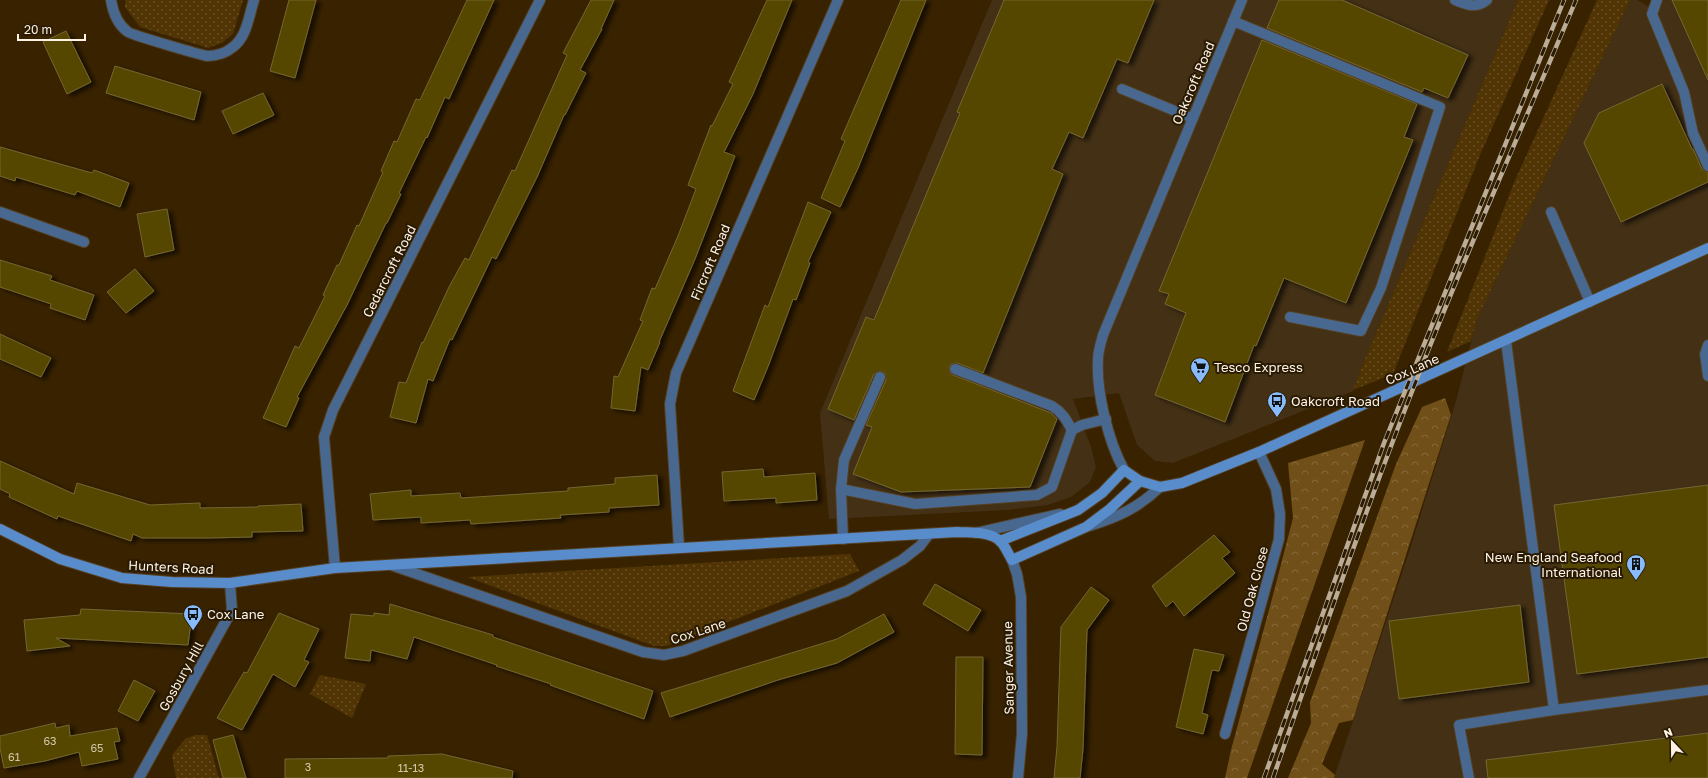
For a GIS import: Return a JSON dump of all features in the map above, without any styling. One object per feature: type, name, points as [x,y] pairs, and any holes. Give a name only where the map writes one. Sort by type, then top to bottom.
[{"type":"street","points":[[111,0],[118,22],[129,33],[206,56],[220,54],[234,47],[244,33],[254,0]]},
{"type":"street","name":"Cedarcroft Road","points":[[335,568],[324,437],[333,410],[540,0]]},
{"type":"street","name":"Fircroft Road","points":[[678,547],[670,404],[676,373],[838,0]]},
{"type":"street","name":"Oakcroft Road","points":[[1124,470],[1118,459],[1106,419],[1098,381],[1098,357],[1102,335],[1242,0]]},
{"type":"street","points":[[1455,0],[1466,5],[1478,6],[1487,0]]},
{"type":"street","points":[[1657,0],[1652,14],[1684,92],[1693,133],[1708,166]]},
{"type":"street","points":[[1233,22],[1440,107],[1381,288],[1361,331],[1290,317]]},
{"type":"street","points":[[1122,89],[1192,118]]},
{"type":"street","points":[[0,212],[84,242]]},
{"type":"street","points":[[1551,212],[1590,302]]},
{"type":"street","name":"Cox Lane","points":[[1124,470],[1140,481],[1160,487],[1182,483],[1259,452],[1708,248]]},
{"type":"street","points":[[1506,341],[1554,710]]},
{"type":"street","points":[[1708,345],[1705,354],[1708,376]]},
{"type":"street","points":[[955,369],[1052,406],[1065,416],[1072,430]]},
{"type":"street","points":[[843,538],[841,489],[844,460],[880,377]]},
{"type":"street","points":[[841,489],[915,504],[1037,495],[1052,487],[1072,430],[1082,425],[1106,419]]},
{"type":"street","name":"Old Oak Close","points":[[1226,734],[1279,539],[1280,514],[1276,489],[1259,452]]},
{"type":"street","points":[[1124,470],[1102,493],[1078,510],[1000,541],[1012,560],[1086,527],[1131,510],[1160,487]]},
{"type":"street","points":[[1086,527],[1110,509],[1140,481]]},
{"type":"street","points":[[976,533],[1078,510]]},
{"type":"street","name":"Hunters Road","points":[[0,529],[60,558],[122,578],[172,582],[230,583]]},
{"type":"street","name":"Cox Lane","points":[[230,583],[335,568],[678,547],[843,538],[976,533],[993,537],[1000,541]]},
{"type":"street","name":"Cox Lane","points":[[391,565],[643,652],[664,655],[683,651],[847,591],[902,560],[920,546],[929,534]]},
{"type":"street","name":"Sanger Avenue","points":[[1012,560],[1017,574],[1021,597],[1022,734],[1018,778]]},
{"type":"street","name":"Gosbury Hill","points":[[139,778],[232,610],[230,583]]},
{"type":"street","points":[[1468,778],[1459,725],[1554,710],[1708,690]]},
{"type":"shaded area","points":[[125,0],[243,0],[233,34],[222,43],[208,48],[140,27],[125,7]]},
{"type":"shaded area","points":[[992,0],[1518,0],[1362,366],[1353,391],[1173,463],[1155,461],[1137,445],[1119,393],[1073,399],[1091,447],[1096,467],[1090,482],[1071,497],[1048,505],[1008,510],[829,519],[820,413]]},
{"type":"shaded area","points":[[1518,0],[1549,0],[1480,155],[1393,374],[1353,390],[1362,366]]},
{"type":"shaded area","points":[[1597,0],[1630,0],[1477,319],[1471,341],[1447,352],[1516,178]]},
{"type":"shaded area","points":[[1630,0],[1637,0],[1649,7],[1653,0],[1708,0],[1708,778],[1334,778],[1410,549],[1456,401],[1477,319]]},
{"type":"shaded area","points":[[850,554],[859,571],[667,646],[654,646],[467,577]]},
{"type":"shaded area","points":[[320,675],[366,684],[352,718],[310,694]]},
{"type":"shaded area","points":[[195,735],[207,735],[219,778],[176,778],[172,755],[185,739]]},
{"type":"green space","points":[[1445,398],[1451,415],[1353,720],[1339,723],[1322,764],[1335,775],[1334,778],[1288,778],[1311,723],[1310,702],[1396,464],[1422,407]]},
{"type":"green space","points":[[1365,440],[1247,778],[1225,778],[1231,750],[1293,518],[1288,463]]},
{"type":"building","points":[[289,0],[316,0],[295,78],[270,71]]},
{"type":"building","points":[[467,0],[494,0],[449,99],[445,97],[427,138],[426,137],[399,193],[401,194],[347,305],[297,397],[299,398],[286,427],[263,418],[295,346],[299,348],[325,296],[323,295],[337,265],[339,265],[357,225],[359,226],[383,172],[381,171],[394,141],[397,142],[416,99],[420,100]]},
{"type":"building","points":[[591,0],[614,0],[602,29],[580,70],[586,73],[564,115],[537,177],[496,259],[492,257],[452,340],[450,339],[433,381],[428,379],[416,423],[390,417],[399,382],[406,383],[422,342],[423,343],[449,287],[465,258],[469,260],[512,170],[515,171],[567,55],[563,53]]},
{"type":"building","points":[[767,0],[792,0],[753,94],[724,152],[735,156],[695,259],[648,370],[641,367],[635,411],[611,408],[614,376],[618,377],[643,321],[640,320],[652,288],[655,289],[678,236],[696,189],[688,185],[711,125],[712,126],[733,84],[729,82]]},
{"type":"building","points":[[901,0],[926,0],[858,168],[840,207],[821,198],[845,141],[841,139]]},
{"type":"building","points":[[1004,0],[1154,0],[1128,63],[1117,59],[1083,138],[1069,132],[1052,169],[1063,174],[983,373],[957,363],[951,364],[949,367],[950,373],[953,375],[1051,413],[1057,419],[1030,487],[901,492],[853,474],[872,427],[866,425],[886,380],[885,373],[880,371],[874,374],[854,420],[828,409],[866,317],[874,320],[960,113],[957,112]]},
{"type":"building","points":[[1279,0],[1342,0],[1468,55],[1448,98],[1424,88],[1422,92],[1267,28]]},
{"type":"building","points":[[1672,0],[1708,0],[1708,80]]},
{"type":"building","points":[[66,31],[91,82],[67,94],[43,42]]},
{"type":"building","points":[[1262,40],[1417,104],[1404,137],[1413,140],[1346,303],[1284,278],[1256,346],[1254,345],[1225,422],[1155,395],[1186,313],[1165,304],[1169,294],[1159,291]]},
{"type":"building","points":[[115,66],[201,92],[194,120],[106,93]]},
{"type":"building","points":[[1662,84],[1702,169],[1708,172],[1708,182],[1621,222],[1584,143],[1599,113]]},
{"type":"building","points":[[263,93],[274,115],[233,134],[222,111]]},
{"type":"building","points":[[0,147],[92,173],[94,170],[129,183],[120,207],[77,191],[75,195],[16,177],[15,181],[0,176]]},
{"type":"building","points":[[808,202],[831,212],[808,262],[810,263],[796,300],[793,299],[754,400],[733,391],[765,305],[768,307]]},
{"type":"building","points":[[167,209],[174,250],[145,257],[137,214]]},
{"type":"building","points":[[0,260],[52,276],[50,280],[94,295],[85,320],[50,308],[51,304],[0,287]]},
{"type":"building","points":[[135,269],[154,291],[126,313],[107,292]]},
{"type":"building","points":[[0,334],[51,358],[41,377],[0,359]]},
{"type":"building","points":[[0,461],[74,494],[77,483],[150,505],[200,503],[200,508],[258,507],[301,504],[303,531],[252,532],[252,537],[208,538],[142,538],[133,534],[131,541],[58,516],[57,519],[9,497],[10,494],[0,489]]},
{"type":"building","points":[[763,469],[764,477],[815,473],[817,500],[776,503],[776,498],[724,501],[722,472]]},
{"type":"building","points":[[657,475],[659,505],[609,508],[609,512],[560,515],[561,518],[471,524],[470,520],[421,523],[421,517],[373,520],[370,494],[411,490],[411,496],[460,493],[461,498],[568,491],[568,488],[615,484],[615,478]]},
{"type":"building","name":"New England Seafood International","points":[[1708,485],[1708,657],[1577,674],[1554,505]]},
{"type":"building","points":[[1214,535],[1230,552],[1222,558],[1235,573],[1184,616],[1173,601],[1166,607],[1152,586]]},
{"type":"building","points":[[935,584],[981,610],[968,631],[923,604]]},
{"type":"building","points":[[1091,587],[1109,600],[1087,630],[1083,749],[1080,778],[1054,778],[1057,747],[1061,627]]},
{"type":"building","points":[[390,604],[493,635],[493,637],[653,691],[644,719],[550,685],[551,684],[414,637],[407,659],[371,650],[370,661],[345,658],[351,614],[374,616],[374,613],[389,615]]},
{"type":"building","points":[[1520,605],[1529,682],[1399,699],[1389,621]]},
{"type":"building","points":[[81,609],[192,614],[188,645],[56,638],[70,646],[27,651],[24,620],[80,615]]},
{"type":"building","points":[[279,613],[319,629],[304,660],[309,662],[295,687],[273,674],[242,730],[217,718],[244,672],[247,673]]},
{"type":"building","points":[[884,614],[894,632],[837,663],[778,680],[670,717],[661,693],[837,639]]},
{"type":"building","points":[[1194,649],[1224,655],[1219,671],[1212,670],[1202,713],[1208,715],[1203,734],[1176,727]]},
{"type":"building","points":[[956,657],[983,657],[982,755],[955,754]]},
{"type":"building","points":[[134,680],[155,691],[138,721],[118,711]]},
{"type":"building","points":[[55,723],[56,728],[69,725],[70,736],[117,728],[120,741],[114,742],[118,759],[82,766],[79,752],[45,761],[4,768],[0,748],[0,736]]},
{"type":"building","points":[[1708,733],[1708,778],[1488,778],[1486,760]]},
{"type":"building","points":[[233,735],[246,778],[223,778],[213,740]]},
{"type":"building","points":[[442,754],[513,771],[512,778],[285,778],[285,759],[388,758],[388,756]]},
{"type":"railway","points":[[1264,778],[1384,443],[1564,0]]},
{"type":"railway","points":[[1273,778],[1350,556],[1412,391],[1451,294],[1576,0]]},
{"type":"place","name":"Tesco Express","points":[[1200,384]]},
{"type":"place","name":"Oakcroft Road","points":[[1277,418]]},
{"type":"place","name":"New England Seafood International","points":[[1636,581]]},
{"type":"place","name":"Cox Lane","points":[[193,631]]}]
